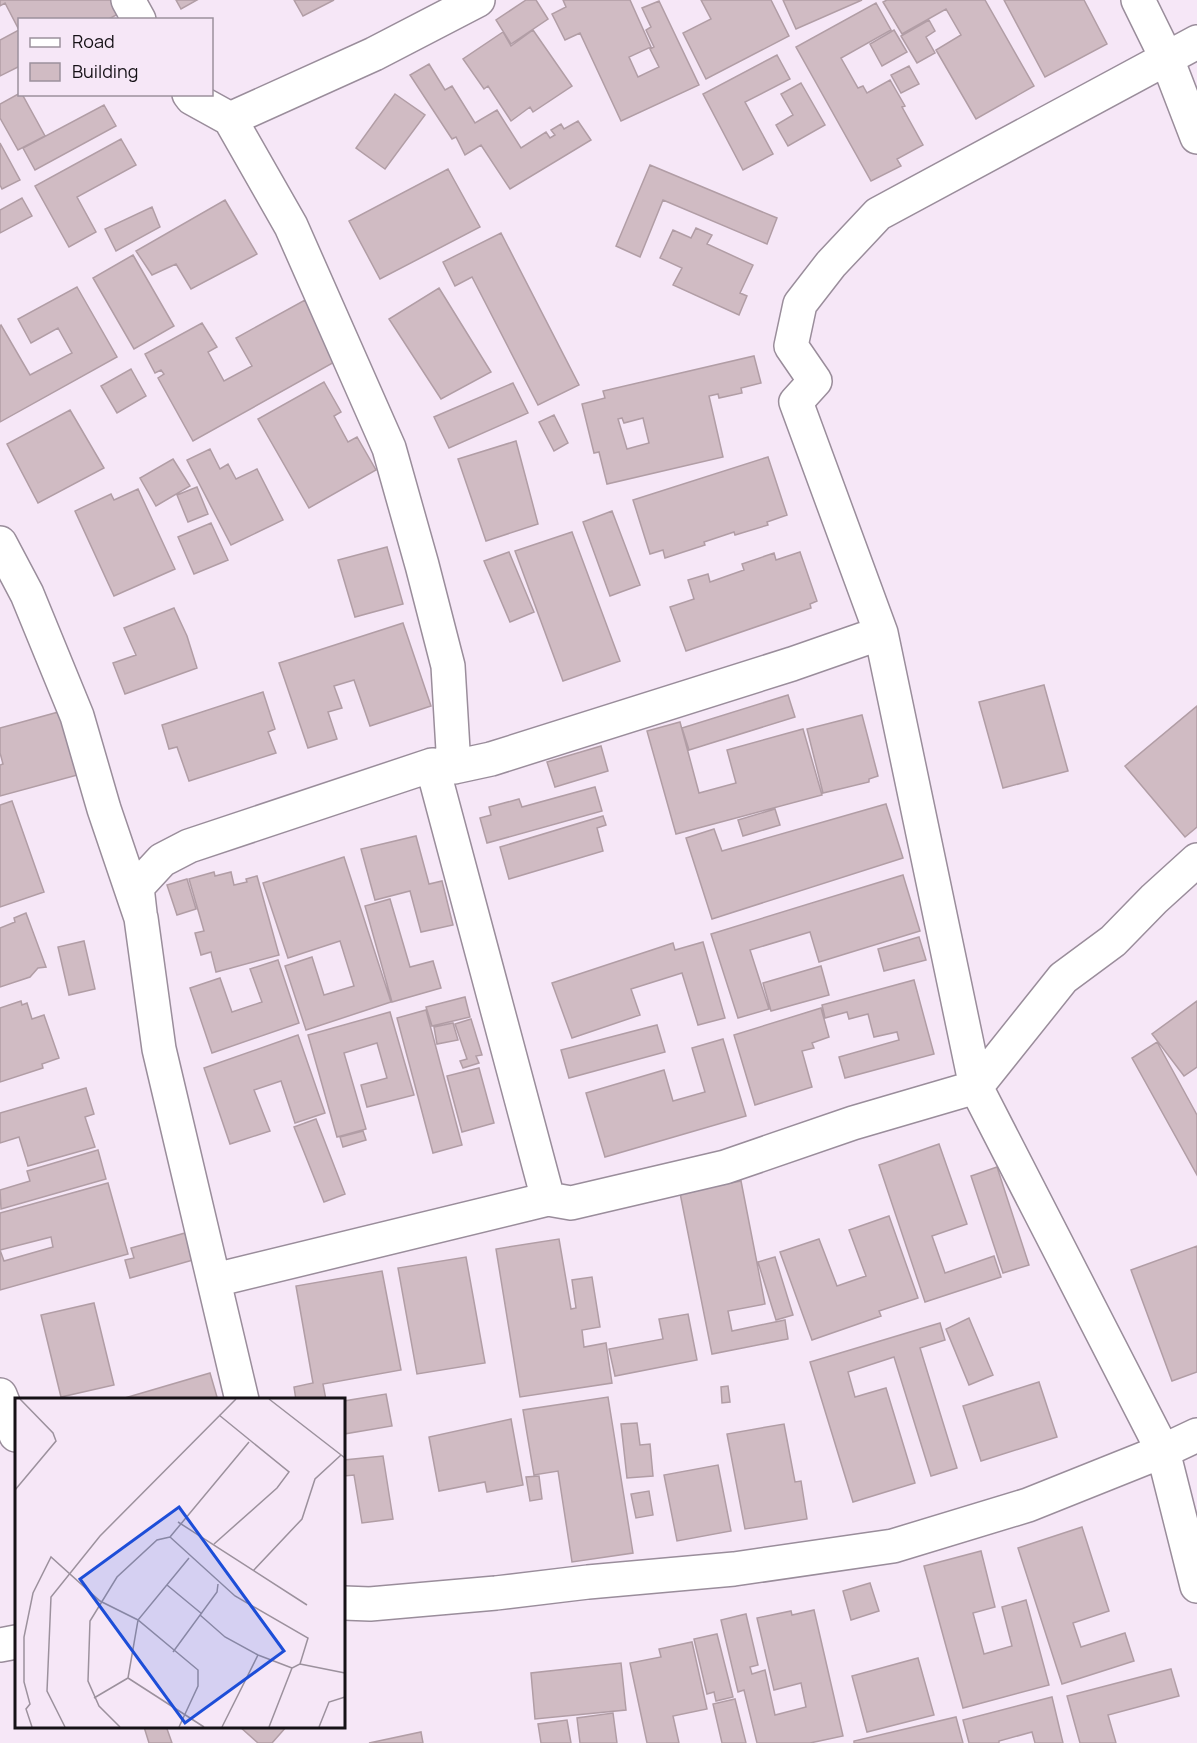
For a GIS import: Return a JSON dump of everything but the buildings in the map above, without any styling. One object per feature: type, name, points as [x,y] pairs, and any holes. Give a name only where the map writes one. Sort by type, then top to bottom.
[{"type":"street","points":[[128,0],[138,18]]},
{"type":"street","points":[[230,119],[374,54],[478,0]]},
{"type":"street","points":[[1138,0],[1167,59],[1197,136]]},
{"type":"street","points":[[1197,42],[878,214],[831,264],[800,304],[791,346],[815,381],[796,402],[881,633],[976,1087],[1164,1451],[1197,1586]]},
{"type":"street","points":[[190,96],[230,119],[291,226],[388,448],[448,666],[443,766],[548,1199]]},
{"type":"street","points":[[0,543],[27,594],[77,716],[104,809],[141,918]]},
{"type":"street","points":[[242,1398],[159,1049],[137,886],[162,860],[200,842],[443,766],[491,759],[524,749],[792,664],[881,633]]},
{"type":"street","points":[[215,1280],[548,1199],[571,1203],[725,1167],[853,1123],[976,1087],[1063,978],[1113,941],[1197,860]]},
{"type":"street","points":[[0,1395],[15,1432]]},
{"type":"street","points":[[345,1603],[370,1604],[496,1593],[734,1569],[893,1546],[1028,1505],[1164,1451],[1197,1435]]},
{"type":"street","points":[[0,1645],[15,1642]]}]
